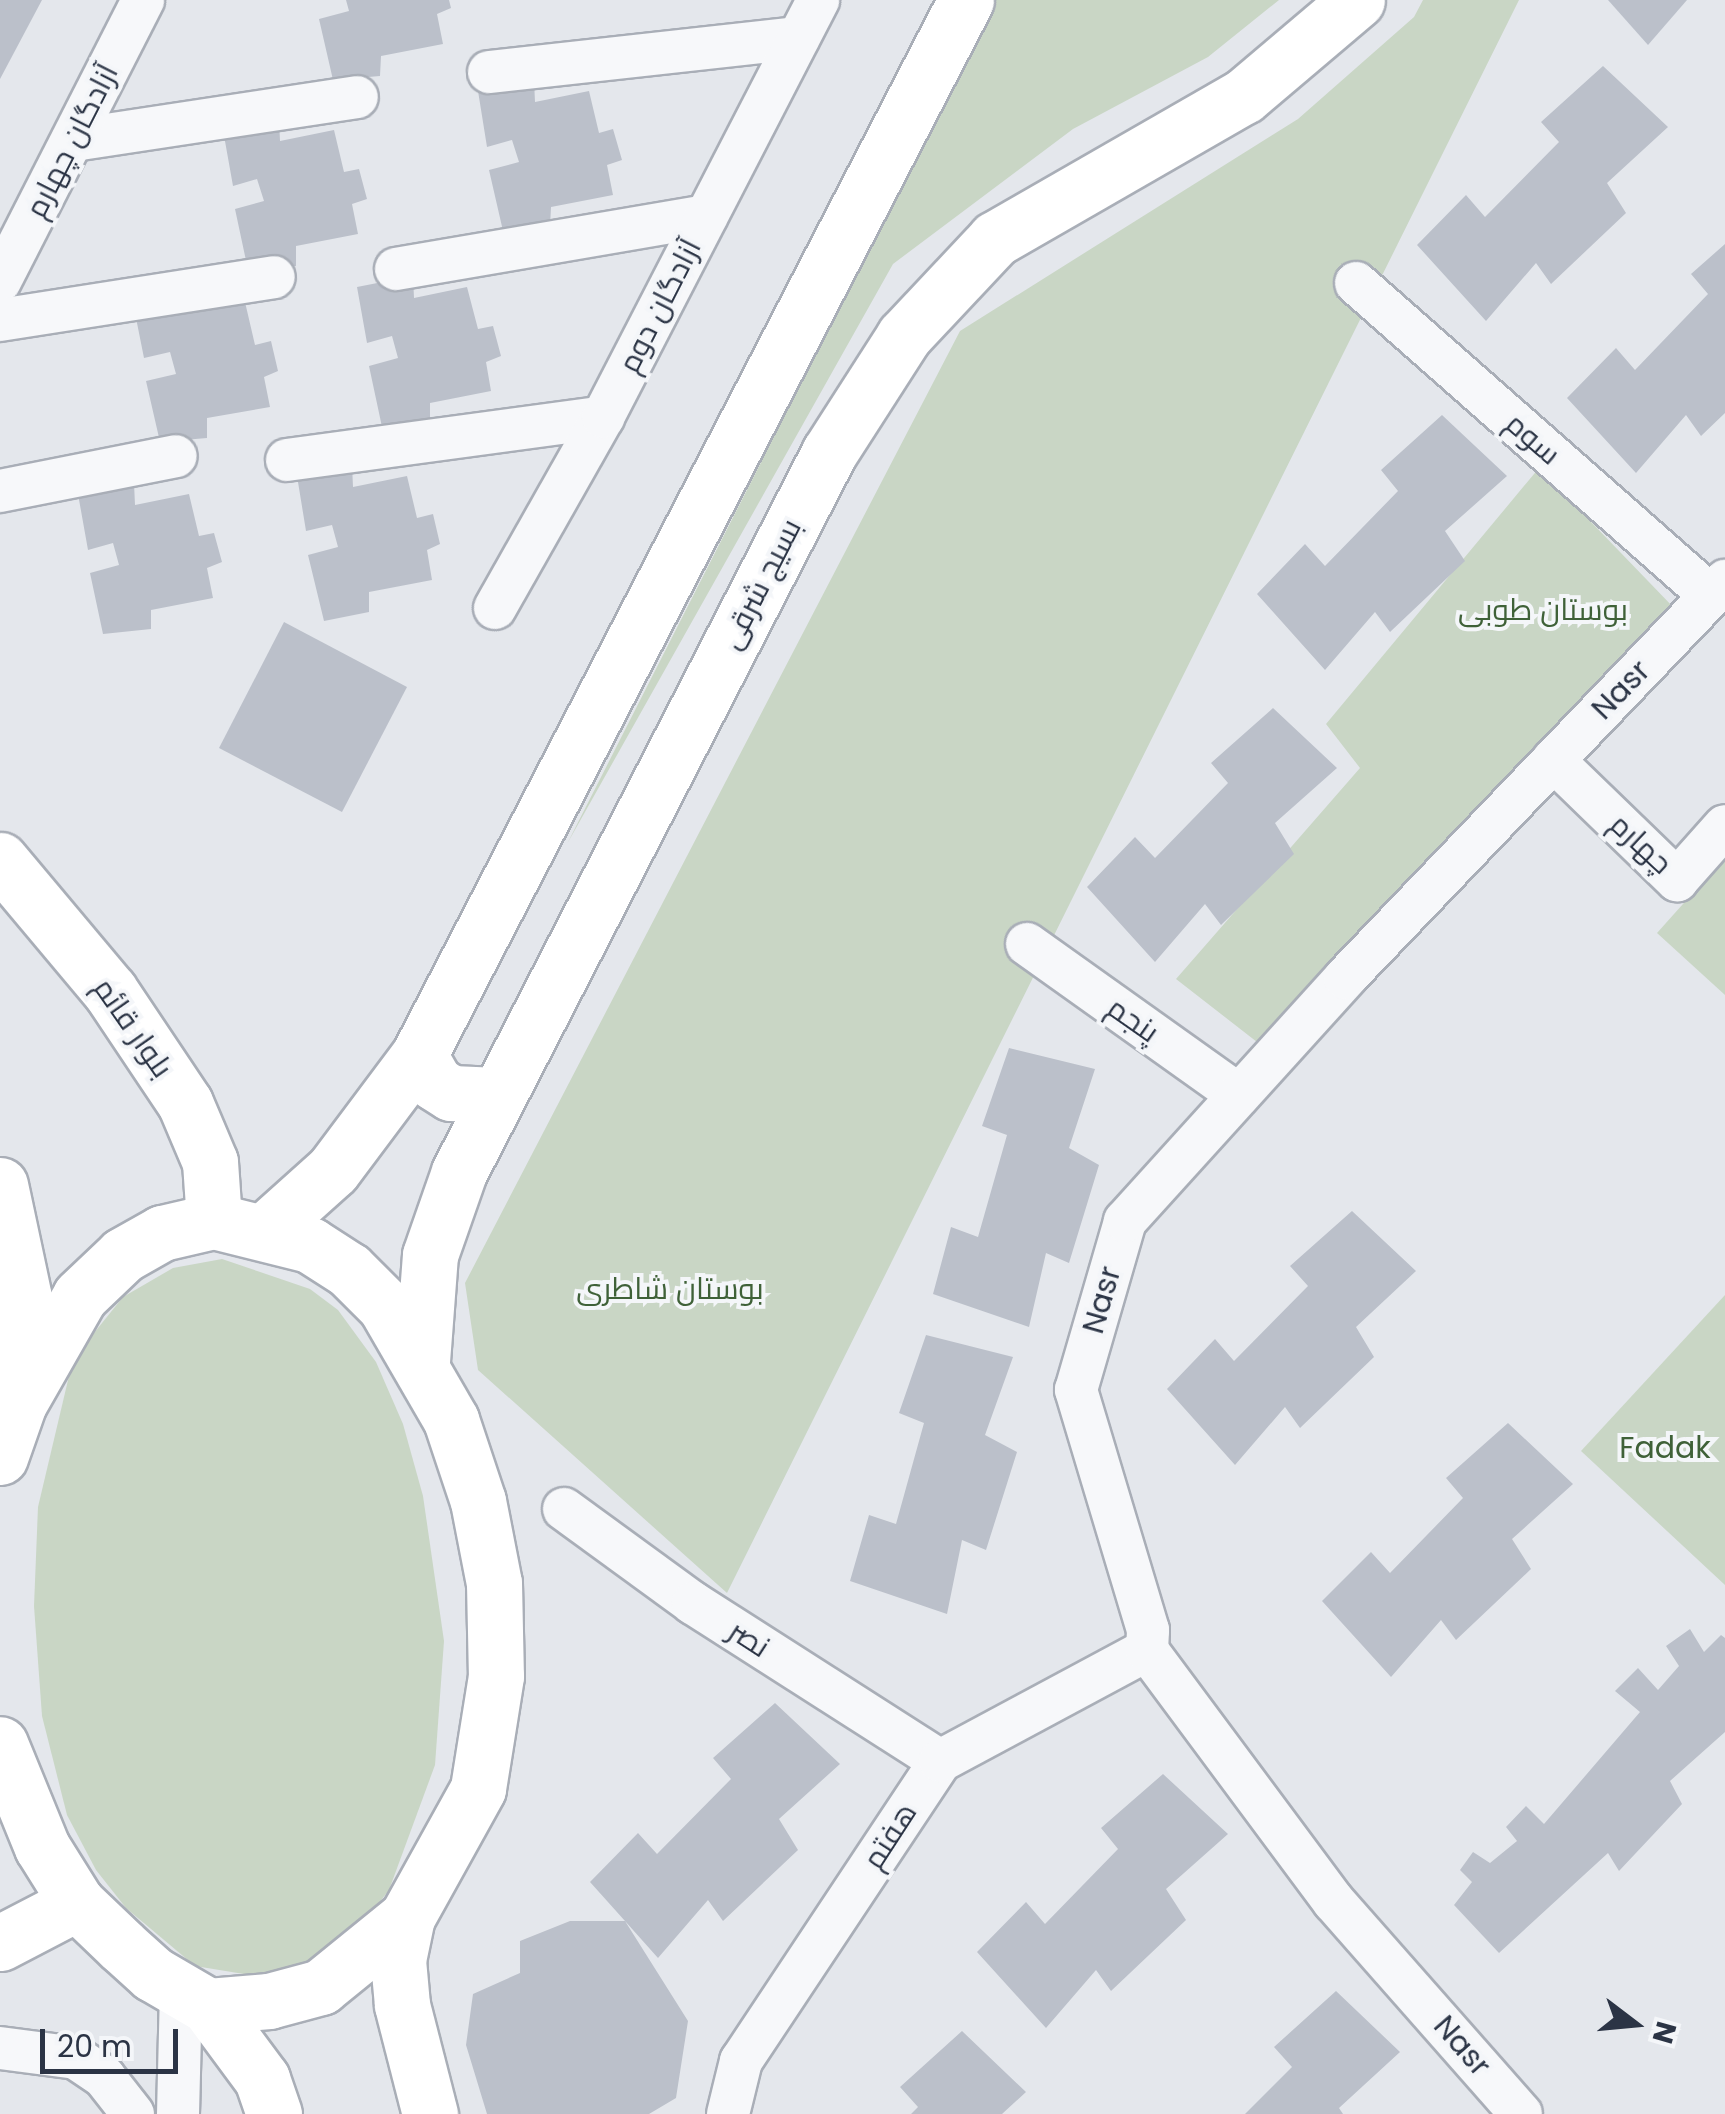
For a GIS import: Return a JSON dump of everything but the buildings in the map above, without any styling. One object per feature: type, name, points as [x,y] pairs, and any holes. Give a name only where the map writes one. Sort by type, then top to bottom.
[{"type":"main road","points":[[240,1226],[332,1170],[419,1055],[966,0]]},
{"type":"main road","name":"بسیج شرقی","points":[[422,1360],[430,1255],[458,1172],[829,453],[904,336],[996,239],[1244,96],[1356,0]]},
{"type":"main road","name":"بلوار قائم","points":[[0,860],[110,992],[185,1103],[240,1226]]},
{"type":"main road","points":[[419,1055],[435,1083],[451,1092],[498,1095]]},
{"type":"main road","points":[[0,1185],[24,1298],[19,1403]]},
{"type":"main road","points":[[0,1457],[19,1403],[80,1296],[122,1255],[162,1233],[240,1226],[310,1245],[350,1270],[422,1360],[452,1420],[478,1501],[494,1583],[496,1676],[478,1788],[457,1836],[406,1918],[321,1987],[269,2001],[194,1998]]},
{"type":"main road","points":[[0,1744],[22,1809],[77,1903],[153,1974],[194,1998],[262,2079],[274,2114]]},
{"type":"main road","points":[[0,1943],[77,1903]]},
{"type":"main road","points":[[406,1918],[398,1960],[402,2005],[430,2114]]},
{"type":"street","name":"آزادگان چهارم","points":[[0,281],[143,0]]},
{"type":"street","name":"آزادگان دوم","points":[[494,608],[604,417],[818,0]]},
{"type":"street","points":[[489,72],[798,38]]},
{"type":"street","points":[[73,140],[357,97]]},
{"type":"street","points":[[396,270],[706,216]]},
{"type":"street","points":[[0,320],[274,277]]},
{"type":"street","name":"سوم","points":[[1356,282],[1718,588]]},
{"type":"street","points":[[287,460],[604,417]]},
{"type":"street","points":[[0,491],[176,456]]},
{"type":"street","name":"Nasr","points":[[1521,2114],[1334,1902],[1147,1650],[1148,1630],[1076,1390],[1125,1222],[1239,1095],[1718,588]]},
{"type":"street","name":"چهارم","points":[[1553,760],[1676,880],[1725,826]]},
{"type":"street","name":"پنجم","points":[[1026,944],[1239,1095]]},
{"type":"street","name":"نصر","points":[[564,1509],[694,1603],[940,1761]]},
{"type":"street","name":"هفتم","points":[[728,2114],[741,2061],[940,1761],[1147,1650]]},
{"type":"street","points":[[178,2114],[194,1998]]},
{"type":"street","points":[[0,2048],[76,2058],[104,2077],[133,2114]]},
{"type":"green space","points":[[996,0],[1279,0],[1208,57],[1073,129],[893,264],[567,844]]},
{"type":"green space","name":"بوستان شاطری","points":[[1423,0],[1519,0],[727,1593],[478,1370],[465,1283],[960,331],[1298,119],[1414,17]]},
{"type":"green space","name":"بوستان طوبی","points":[[1539,468],[1675,609],[1257,1042],[1176,979],[1360,768],[1326,724]]},
{"type":"green space","points":[[1725,857],[1725,995],[1657,933]]},
{"type":"green space","points":[[222,1259],[310,1289],[338,1310],[376,1362],[403,1424],[423,1496],[444,1641],[435,1765],[389,1890],[365,1921],[302,1967],[274,1979],[195,1966],[126,1908],[96,1870],[67,1815],[42,1716],[34,1606],[38,1507],[73,1359],[123,1297],[173,1268]]},
{"type":"green space","name":"Fadak","points":[[1725,1295],[1725,1585],[1581,1451]]}]
